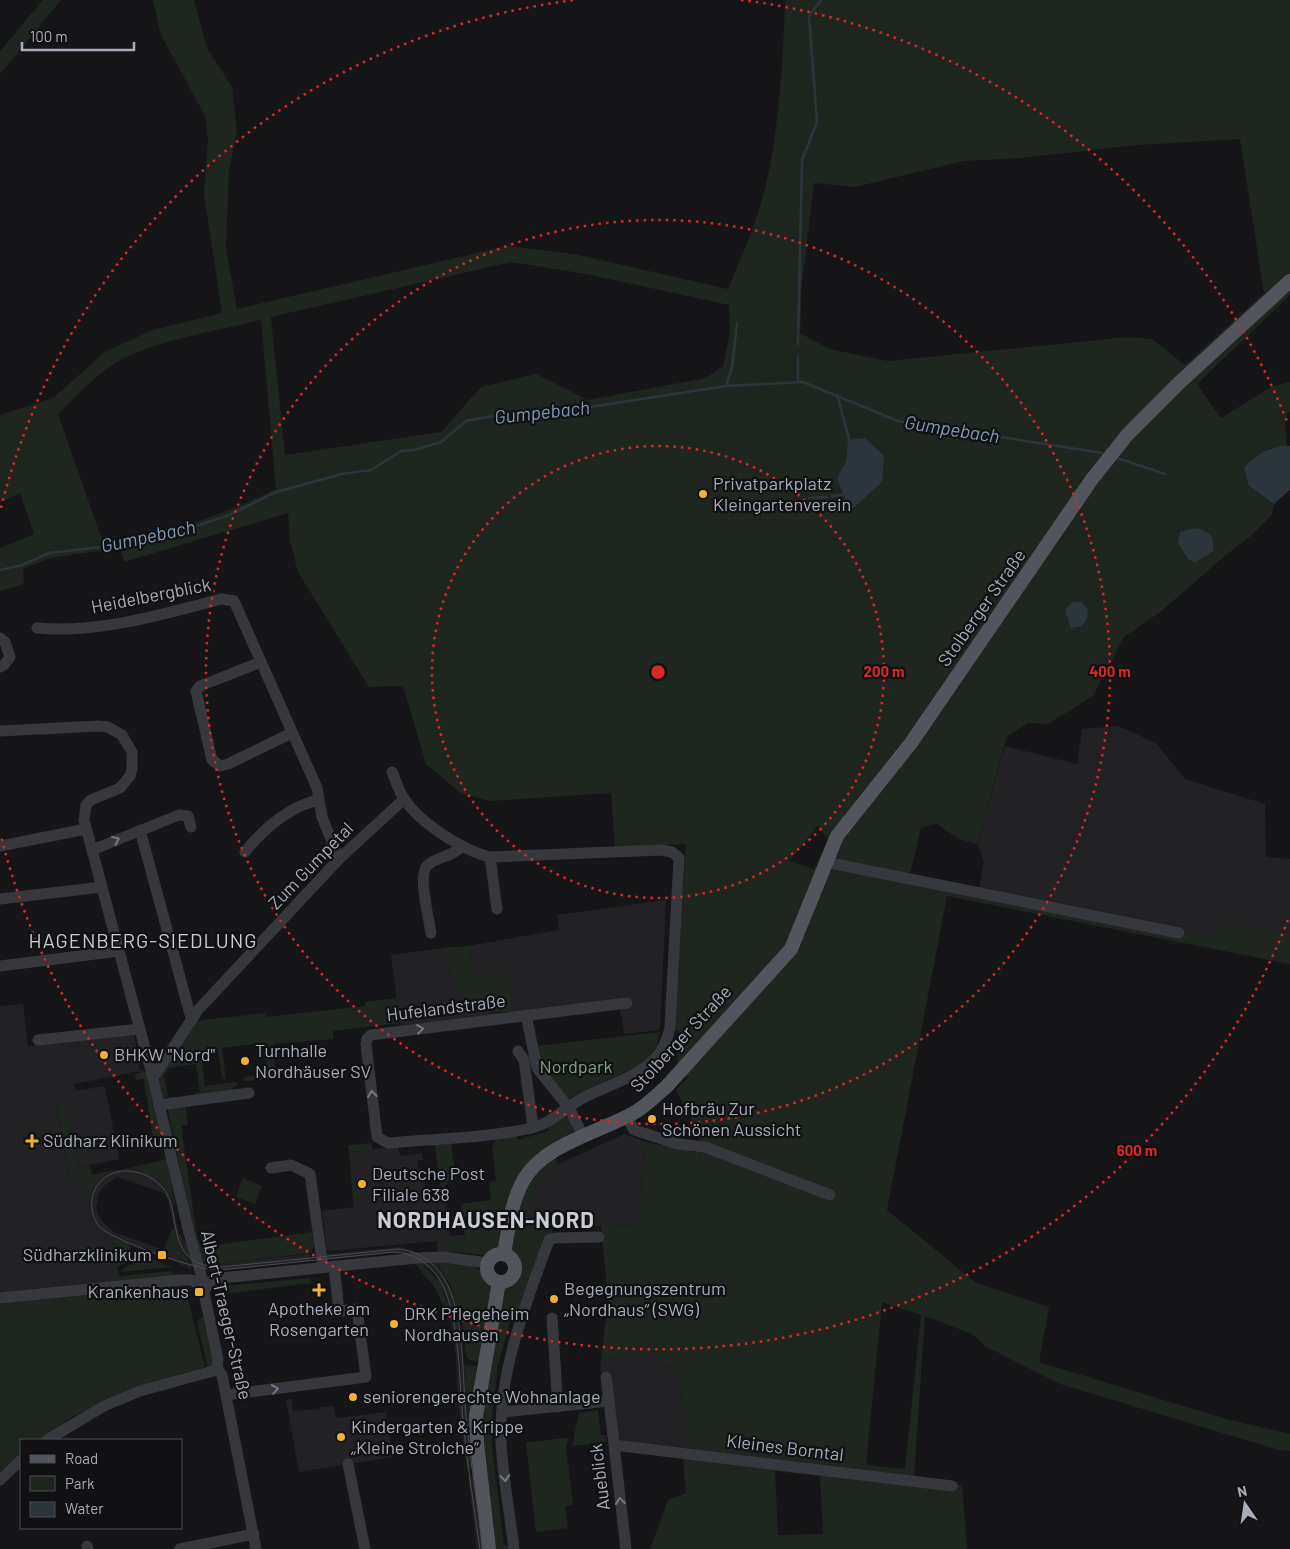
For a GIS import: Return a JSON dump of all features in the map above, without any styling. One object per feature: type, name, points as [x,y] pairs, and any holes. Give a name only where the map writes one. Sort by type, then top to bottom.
[{"type":"main road","name":"Stolberger Straße","points":[[504,1254],[511,1215],[521,1184],[530,1170],[544,1158],[648,1104],[667,1086],[765,975],[792,949],[825,862],[837,836],[911,743],[1092,480],[1128,434],[1179,383],[1290,281]]},
{"type":"main road","points":[[504,1254],[515,1263],[515,1273],[509,1280],[499,1282],[490,1277],[488,1263],[493,1257],[504,1254]]},
{"type":"main road","points":[[489,1549],[477,1443],[476,1416],[499,1282]]},
{"type":"street","name":"Heidelbergblick","points":[[37,628],[62,631],[140,620],[228,599],[234,601],[317,788],[322,817],[340,859]]},
{"type":"street","points":[[0,638],[6,642],[10,657],[0,667]]},
{"type":"street","points":[[262,662],[200,686],[196,691],[212,760],[220,766],[228,764],[292,732]]},
{"type":"street","name":"Albert-Traeger-Straße","points":[[0,731],[98,726],[116,732],[126,740],[133,760],[130,776],[120,788],[91,800],[86,805],[84,811],[86,829],[153,1078],[198,1268],[205,1288],[204,1293],[219,1364],[217,1368],[222,1375],[256,1549]]},
{"type":"street","points":[[392,772],[404,799],[413,809],[461,847],[490,858],[661,850],[672,852],[679,858],[670,1026],[666,1043],[653,1063],[646,1069],[583,1098],[533,1127],[524,1060],[518,1051]]},
{"type":"street","name":"Zum Gumpetal","points":[[153,1078],[191,1018],[340,859],[404,799]]},
{"type":"street","points":[[245,852],[258,834],[306,803],[318,800]]},
{"type":"street","points":[[92,850],[184,814],[188,816],[191,827]]},
{"type":"street","points":[[0,846],[86,829]]},
{"type":"street","points":[[140,830],[191,1018]]},
{"type":"street","points":[[431,932],[423,879],[424,870],[429,864],[453,855],[461,847]]},
{"type":"street","points":[[490,858],[497,909]]},
{"type":"street","points":[[825,862],[1179,934]]},
{"type":"street","points":[[0,899],[102,887]]},
{"type":"street","points":[[0,966],[119,951]]},
{"type":"street","name":"Hufelandstraße","points":[[533,1127],[388,1143],[381,1141],[377,1137],[366,1039],[371,1036],[627,1003]]},
{"type":"street","name":"Hufelandstraße","points":[[526,1015],[537,1068],[568,1108],[584,1137]]},
{"type":"street","points":[[38,1040],[140,1029]]},
{"type":"street","points":[[159,1105],[249,1093]]},
{"type":"street","points":[[626,1116],[634,1130],[678,1144],[705,1147],[830,1195]]},
{"type":"street","points":[[226,1395],[366,1377],[357,1309],[339,1311],[310,1174],[291,1165],[271,1168]]},
{"type":"street","points":[[514,1549],[501,1443],[506,1376],[517,1329],[549,1240],[555,1238],[599,1237]]},
{"type":"street","points":[[0,1298],[179,1280],[192,1280],[205,1288],[211,1281],[221,1278],[443,1256],[488,1263]]},
{"type":"street","points":[[552,1318],[558,1406]]},
{"type":"street","points":[[48,1439],[72,1423],[131,1394],[167,1382],[213,1371],[217,1368]]},
{"type":"street","name":"Aueblick","points":[[606,1377],[626,1549]]},
{"type":"street","points":[[502,1412],[609,1401]]},
{"type":"street","name":"Kleines Borntal","points":[[614,1445],[952,1486]]},
{"type":"street","points":[[0,1480],[20,1461]]},
{"type":"street","points":[[348,1464],[365,1549]]},
{"type":"street","points":[[180,1549],[254,1534]]},
{"type":"shaded area","points":[[1118,726],[1156,743],[1185,779],[1265,804],[1266,857],[1290,859],[1290,933],[1273,932],[1209,936],[979,890],[984,861],[977,844],[1005,746],[1077,764],[1082,729]]},
{"type":"shaded area","points":[[666,900],[660,1030],[624,1034],[620,1009],[513,1012],[506,970],[475,974],[468,946],[559,930],[557,915]]},
{"type":"shaded area","points":[[442,948],[451,973],[473,1004],[498,1014],[400,1026],[391,955]]},
{"type":"shaded area","name":"Südharz Klinikum","points":[[23,1004],[28,1046],[134,1034],[140,1071],[74,1084],[76,1091],[105,1086],[119,1159],[77,1168],[65,1104],[57,1104],[69,1179],[85,1178],[89,1201],[95,1185],[100,1178],[110,1171],[129,1168],[152,1174],[168,1190],[179,1233],[189,1249],[191,1261],[181,1251],[176,1239],[168,1200],[164,1193],[117,1177],[104,1186],[99,1193],[96,1207],[98,1214],[103,1222],[114,1232],[177,1255],[192,1264],[191,1270],[169,1258],[112,1237],[120,1282],[0,1293],[0,1006]]},
{"type":"shaded area","points":[[625,1134],[646,1142],[638,1227],[601,1226],[528,1229],[529,1201],[537,1182],[546,1172],[558,1164]]},
{"type":"shaded area","points":[[398,1146],[400,1156],[422,1153],[423,1160],[418,1161],[419,1178],[424,1178],[425,1188],[444,1186],[450,1236],[464,1235],[465,1238],[448,1250],[453,1252],[437,1252],[437,1241],[327,1251],[322,1211],[353,1207],[353,1199],[361,1198],[356,1186],[352,1152]]},
{"type":"shaded area","points":[[401,1247],[421,1254],[392,1253],[326,1260],[325,1254]]},
{"type":"shaded area","points":[[310,1254],[311,1261],[221,1271],[203,1270],[199,1261],[216,1264]]},
{"type":"shaded area","points":[[420,1261],[435,1261],[453,1292],[463,1356],[474,1468],[467,1469],[458,1401],[456,1357],[447,1297],[435,1275]]},
{"type":"shaded area","points":[[657,1351],[659,1363],[679,1370],[688,1448],[623,1442],[616,1437],[609,1381],[600,1371],[601,1360]]},
{"type":"shaded area","name":"Kindergarten & Krippe „Kleine Strolche“","points":[[291,1398],[293,1411],[334,1406],[336,1418],[386,1412],[393,1457],[299,1472],[286,1400]]},
{"type":"shaded area","points":[[474,1475],[485,1549],[477,1549],[468,1476]]},
{"type":"green space","points":[[43,0],[61,0],[0,74],[0,51]]},
{"type":"green space","points":[[153,0],[194,0],[207,48],[232,87],[237,132],[229,169],[226,249],[237,309],[507,246],[574,254],[728,289],[757,216],[769,171],[780,86],[785,0],[1290,0],[1290,295],[1197,384],[1221,418],[1273,386],[1290,382],[1290,412],[1287,413],[1285,428],[1287,446],[1269,449],[1249,486],[1274,504],[1272,515],[1251,536],[1227,554],[1159,613],[1124,637],[1093,696],[1048,724],[1028,723],[1007,736],[977,844],[959,839],[937,824],[921,827],[910,875],[1209,936],[1216,924],[1290,933],[1290,964],[947,896],[887,1210],[976,1283],[1049,1307],[1039,1362],[1226,1419],[1290,1434],[1290,1451],[1279,1450],[1060,1384],[985,1346],[972,1334],[925,1316],[914,1477],[962,1485],[967,1549],[650,1549],[668,1500],[686,1493],[683,1459],[688,1450],[679,1370],[659,1363],[656,1351],[601,1360],[605,1325],[609,1311],[601,1226],[638,1227],[646,1142],[702,1153],[698,1131],[676,1090],[687,1079],[677,1063],[679,1031],[674,1031],[686,844],[615,847],[611,793],[491,801],[462,794],[426,764],[403,686],[369,687],[298,572],[290,541],[288,513],[124,562],[120,548],[50,558],[23,569],[24,584],[0,591],[0,548],[34,534],[20,493],[0,502],[0,415],[53,398],[106,351],[153,330],[222,313],[204,194],[208,140],[205,116],[161,35]],"holes":[[[1240,139],[1264,293],[1185,365],[1152,339],[1128,337],[888,361],[829,349],[800,333],[802,282],[814,183],[855,187],[964,161],[1021,158],[1138,145]],[[511,262],[586,274],[729,305],[730,333],[723,366],[706,378],[588,400],[536,374],[481,387],[441,432],[285,455],[271,317]],[[261,320],[276,489],[234,508],[191,524],[147,535],[102,540],[58,414],[84,388],[112,365],[145,349]],[[818,825],[828,839],[814,869],[790,861]],[[882,1302],[921,1315],[905,1469],[866,1465]],[[775,1471],[820,1476],[823,1534],[778,1535]]]},
{"type":"green space","points":[[468,946],[475,974],[506,969],[513,1012],[498,1012],[474,1004],[458,986],[442,948]]},
{"type":"green space","points":[[396,998],[400,1023],[333,1031],[333,1039],[274,1044],[275,1079],[244,1081],[243,1077],[268,1074],[263,1043],[222,1048],[226,1080],[222,1077],[218,1051],[201,1054],[205,1086],[235,1082],[238,1084],[230,1092],[195,1096],[194,1093],[200,1092],[196,1064],[169,1068],[164,1075],[168,1097],[163,1098],[159,1077],[196,1021],[265,1013],[266,1017],[365,1006],[365,1002]]},
{"type":"green space","name":"Nordpark","points":[[660,1032],[656,1047],[645,1062],[568,1099],[541,1069],[537,1046]]},
{"type":"green space","points":[[139,1069],[147,1072],[163,1147],[154,1150],[150,1146],[154,1145],[144,1079],[136,1080],[135,1074],[140,1073]]},
{"type":"green space","points":[[65,1103],[77,1168],[90,1166],[92,1175],[110,1171],[95,1185],[89,1204],[85,1178],[69,1179],[57,1104]]},
{"type":"green space","points":[[185,1104],[188,1125],[181,1125],[197,1237],[201,1247],[312,1232],[314,1244],[311,1253],[216,1264],[199,1261],[167,1106]]},
{"type":"green space","points":[[565,1117],[571,1119],[576,1132],[533,1161],[497,1250],[486,1255],[448,1250],[445,1240],[465,1238],[461,1204],[491,1200],[489,1182],[496,1181],[492,1149],[496,1138],[516,1134],[518,1140],[549,1131],[548,1123]]},
{"type":"green space","points":[[372,1143],[373,1150],[352,1152],[356,1186],[359,1186],[361,1198],[353,1199],[348,1145]]},
{"type":"green space","points":[[451,1143],[456,1178],[449,1181],[444,1188],[444,1186],[440,1186],[435,1145]]},
{"type":"green space","points":[[555,1156],[558,1164],[542,1177],[531,1199],[528,1228],[552,1228],[552,1238],[517,1320],[511,1319],[498,1365],[492,1417],[492,1446],[504,1545],[510,1545],[510,1549],[492,1549],[479,1426],[505,1289],[518,1275],[518,1260],[512,1254],[512,1249],[521,1196],[533,1174]]},
{"type":"green space","points":[[167,1159],[175,1205],[173,1205],[163,1184],[157,1179],[145,1172],[129,1168]]},
{"type":"green space","points":[[243,1178],[262,1186],[255,1204],[236,1197]]},
{"type":"green space","points":[[173,1227],[181,1251],[192,1264],[164,1249]]},
{"type":"green space","points":[[112,1237],[129,1244],[131,1250],[141,1255],[117,1267]]},
{"type":"green space","points":[[146,1256],[171,1267],[122,1272],[121,1270]]},
{"type":"green space","points":[[420,1261],[440,1283],[450,1310],[445,1311],[435,1288],[417,1266],[415,1262]]},
{"type":"green space","points":[[435,1261],[477,1268],[488,1280],[492,1289],[479,1361],[470,1360],[466,1356],[461,1312],[457,1312],[451,1286]]},
{"type":"green space","points":[[172,1271],[174,1277],[111,1283],[110,1277]]},
{"type":"green space","points":[[310,1278],[311,1283],[225,1294],[224,1286]]},
{"type":"green space","points":[[180,1284],[186,1292],[205,1367],[139,1386],[104,1400],[71,1418],[40,1439],[20,1439],[20,1454],[0,1472],[0,1301]]},
{"type":"green space","points":[[203,1316],[214,1362],[208,1369],[197,1322]]},
{"type":"green space","points":[[464,1365],[477,1366],[473,1411],[474,1468]]},
{"type":"green space","points":[[598,1410],[601,1435],[606,1435],[607,1442],[572,1446],[579,1413]]},
{"type":"green space","points":[[569,1437],[566,1447],[573,1505],[565,1506],[568,1528],[536,1532],[526,1443]]},
{"type":"water","points":[[865,438],[884,456],[882,482],[850,511],[837,478],[846,462],[848,440]]},
{"type":"water","points":[[1290,446],[1290,490],[1274,504],[1249,486],[1244,468],[1270,449]]},
{"type":"water","points":[[1195,528],[1208,533],[1213,541],[1213,551],[1196,562],[1189,560],[1178,544],[1180,532]]},
{"type":"water","points":[[1073,602],[1082,602],[1088,610],[1087,619],[1082,626],[1071,628],[1065,610]]},
{"type":"waterway","points":[[798,344],[802,160],[817,122],[809,16],[821,0]]},
{"type":"waterway","points":[[726,386],[732,367],[737,324]]},
{"type":"waterway","points":[[798,356],[798,382]]},
{"type":"waterway","name":"Gumpebach","points":[[0,570],[22,565],[49,553],[119,545],[187,529],[227,516],[276,492],[342,474],[371,470],[401,451],[414,450],[441,442],[466,421],[519,411],[577,409],[726,386],[803,382],[898,421],[1102,453]]},
{"type":"waterway","points":[[837,395],[850,442]]},
{"type":"waterway","name":"Gumpebach","points":[[1117,458],[1165,474]]},
{"type":"waterway","points":[[832,496],[847,494]]},
{"type":"waterway","points":[[809,498],[827,497]]},
{"type":"tram line","points":[[480,1549],[466,1453],[458,1352],[453,1316],[443,1286],[429,1267],[409,1255],[393,1252],[219,1270],[194,1266],[137,1247],[99,1226],[92,1210],[93,1194],[99,1183],[108,1176],[118,1172],[129,1171],[140,1173],[160,1185],[170,1201],[182,1248],[194,1261],[203,1265],[222,1267],[398,1249],[406,1250],[428,1260],[444,1278],[457,1316],[462,1350],[468,1434],[483,1549]]},
{"type":"place","name":"Privatparkplatz Kleingartenverein","points":[[703,494]]},
{"type":"place","name":"BHKW \"Nord\"","points":[[104,1055]]},
{"type":"place","name":"Turnhalle Nordhäuser SV","points":[[245,1061]]},
{"type":"place","name":"Hofbräu Zur Schönen Aussicht","points":[[652,1119]]},
{"type":"place","name":"Südharz Klinikum","points":[[32,1141]]},
{"type":"place","name":"Deutsche Post Filiale 638","points":[[362,1184]]},
{"type":"place","name":"Südharzklinikum","points":[[162,1255]]},
{"type":"place","name":"Apotheke am Rosengarten","points":[[319,1290]]},
{"type":"place","name":"Krankenhaus","points":[[199,1292]]},
{"type":"place","name":"Begegnungszentrum „Nordhaus“ (SWG)","points":[[554,1299]]},
{"type":"place","name":"DRK Pflegeheim Nordhausen","points":[[394,1324]]},
{"type":"place","name":"seniorengerechte Wohnanlage","points":[[353,1397]]},
{"type":"place","name":"Kindergarten & Krippe „Kleine Strolche“","points":[[341,1437]]},
{"type":"district","name":"HAGENBERG-SIEDLUNG","points":[[143,941]]},
{"type":"district","name":"NORDHAUSEN-NORD","points":[[486,1220]]}]
